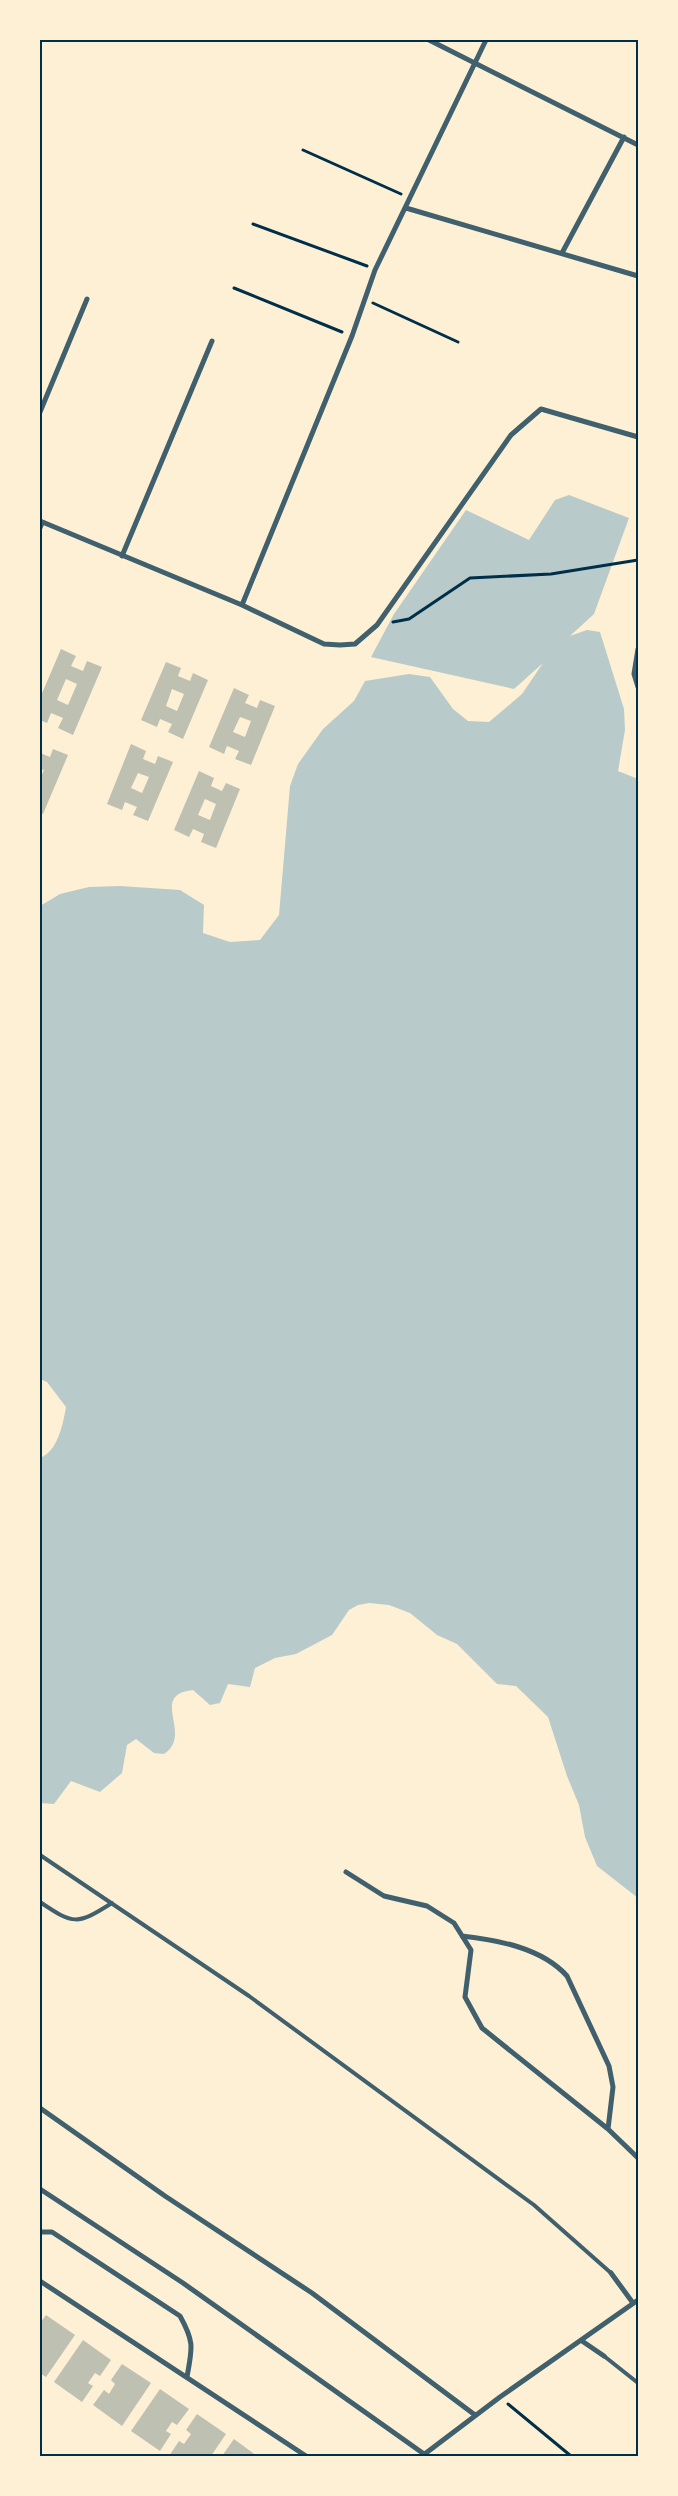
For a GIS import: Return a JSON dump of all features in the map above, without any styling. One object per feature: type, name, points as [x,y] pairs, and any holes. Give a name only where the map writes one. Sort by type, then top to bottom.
[{"type":"street","points":[[428,40],[476,62],[638,145]]},
{"type":"street","points":[[242,605],[352,336],[375,270],[486,40]]},
{"type":"street","points":[[562,253],[624,137]]},
{"type":"street","points":[[406,208],[638,276]]},
{"type":"street","points":[[40,412],[88,299]]},
{"type":"street","points":[[122,556],[212,341]]},
{"type":"street","points":[[41,521],[242,605],[324,644],[340,646],[355,644],[378,625],[511,435],[542,409],[638,437]]},
{"type":"street","points":[[638,649],[634,674],[638,687]]},
{"type":"street","points":[[346,1872],[384,1896],[427,1906],[454,1923],[471,1950],[464,1997],[482,2028],[608,2129],[638,2158]]},
{"type":"street","points":[[462,1936],[495,1940],[542,1957],[557,1965],[567,1976],[610,2066],[613,2087],[608,2129]]},
{"type":"street","points":[[40,2108],[165,2196],[312,2293],[475,2415]]},
{"type":"street","points":[[40,2189],[184,2284],[423,2455],[475,2415],[636,2301],[611,2273]]},
{"type":"street","points":[[40,2232],[52,2232],[180,2316],[191,2335],[192,2348],[186,2378]]},
{"type":"street","points":[[40,2281],[306,2456]]},
{"type":"street","points":[[582,2341],[604,2356]]},
{"type":"lane","points":[[40,529],[41,521]]},
{"type":"lane","points":[[40,1855],[250,1996],[534,2205],[611,2273]]},
{"type":"lane","points":[[40,1902],[65,1919],[86,1920],[112,1903]]},
{"type":"lane","points":[[604,2356],[638,2383]]},
{"type":"path","points":[[303,150],[409,198]]},
{"type":"path","points":[[252,224],[375,270]]},
{"type":"path","points":[[234,288],[352,336]]},
{"type":"path","points":[[366,300],[458,342]]},
{"type":"path","points":[[378,625],[409,619],[470,578],[551,574],[638,560]]},
{"type":"path","points":[[500,2397],[571,2456]]},
{"type":"shaded area","points":[[569,495],[629,518],[594,614],[570,636],[587,630],[600,632],[624,709],[625,730],[618,771],[638,779],[638,1898],[597,1866],[585,1837],[579,1805],[567,1776],[548,1717],[516,1686],[497,1684],[457,1644],[437,1635],[410,1613],[389,1605],[369,1603],[358,1605],[349,1610],[332,1635],[296,1654],[275,1658],[255,1668],[250,1687],[228,1684],[220,1703],[210,1705],[193,1690],[180,1693],[174,1699],[172,1707],[175,1736],[172,1746],[164,1754],[154,1753],[136,1739],[127,1745],[122,1773],[100,1792],[71,1781],[54,1804],[40,1803],[40,1458],[51,1449],[59,1436],[66,1407],[47,1382],[40,1379],[40,906],[60,894],[89,887],[120,886],[180,890],[204,905],[203,933],[230,942],[260,940],[279,915],[290,786],[298,764],[323,729],[354,701],[365,681],[409,674],[430,677],[453,709],[468,721],[489,722],[522,694],[543,663],[514,689],[371,657],[394,614],[466,510],[529,540],[555,500]]},
{"type":"building","points":[[61,649],[76,656],[71,666],[83,671],[87,661],[102,667],[73,735],[58,728],[63,718],[51,713],[47,723],[40,720],[40,698]],"holes":[[[66,679],[77,684],[68,705],[57,700]]]},
{"type":"building","points":[[166,662],[181,668],[178,676],[190,681],[193,673],[208,680],[183,739],[168,732],[172,724],[160,719],[157,727],[141,720]],"holes":[[[172,689],[184,694],[177,711],[166,706]]]},
{"type":"building","points":[[234,688],[249,695],[245,703],[257,708],[260,700],[275,706],[251,765],[235,759],[239,751],[227,746],[224,754],[209,747]],"holes":[[[240,717],[251,721],[245,737],[233,732]]]},
{"type":"building","points":[[131,744],[146,751],[143,759],[155,764],[158,756],[173,762],[148,821],[133,815],[137,807],[125,802],[122,810],[107,804]],"holes":[[[138,773],[149,777],[142,793],[131,788]]]},
{"type":"building","points":[[53,749],[68,755],[43,814],[40,813],[40,779],[44,770],[40,769],[40,753],[50,757]]},
{"type":"building","points":[[199,771],[214,778],[211,786],[222,791],[226,783],[240,789],[216,848],[201,842],[204,834],[193,829],[189,837],[174,830]],"holes":[[[205,799],[216,804],[210,820],[198,815]]]},
{"type":"building","points":[[46,2315],[75,2335],[46,2377],[40,2373],[40,2323]]},
{"type":"building","points":[[83,2340],[111,2360],[100,2376],[95,2373],[88,2383],[93,2386],[82,2402],[54,2382]]},
{"type":"building","points":[[122,2364],[151,2383],[122,2426],[93,2405],[104,2390],[109,2394],[115,2384],[111,2380]]},
{"type":"building","points":[[160,2389],[189,2409],[177,2425],[172,2422],[166,2431],[171,2434],[160,2451],[131,2431]]},
{"type":"building","points":[[197,2414],[226,2434],[211,2456],[169,2456],[179,2441],[184,2444],[191,2434],[186,2430]]},
{"type":"building","points":[[234,2439],[257,2456],[222,2456]]}]
